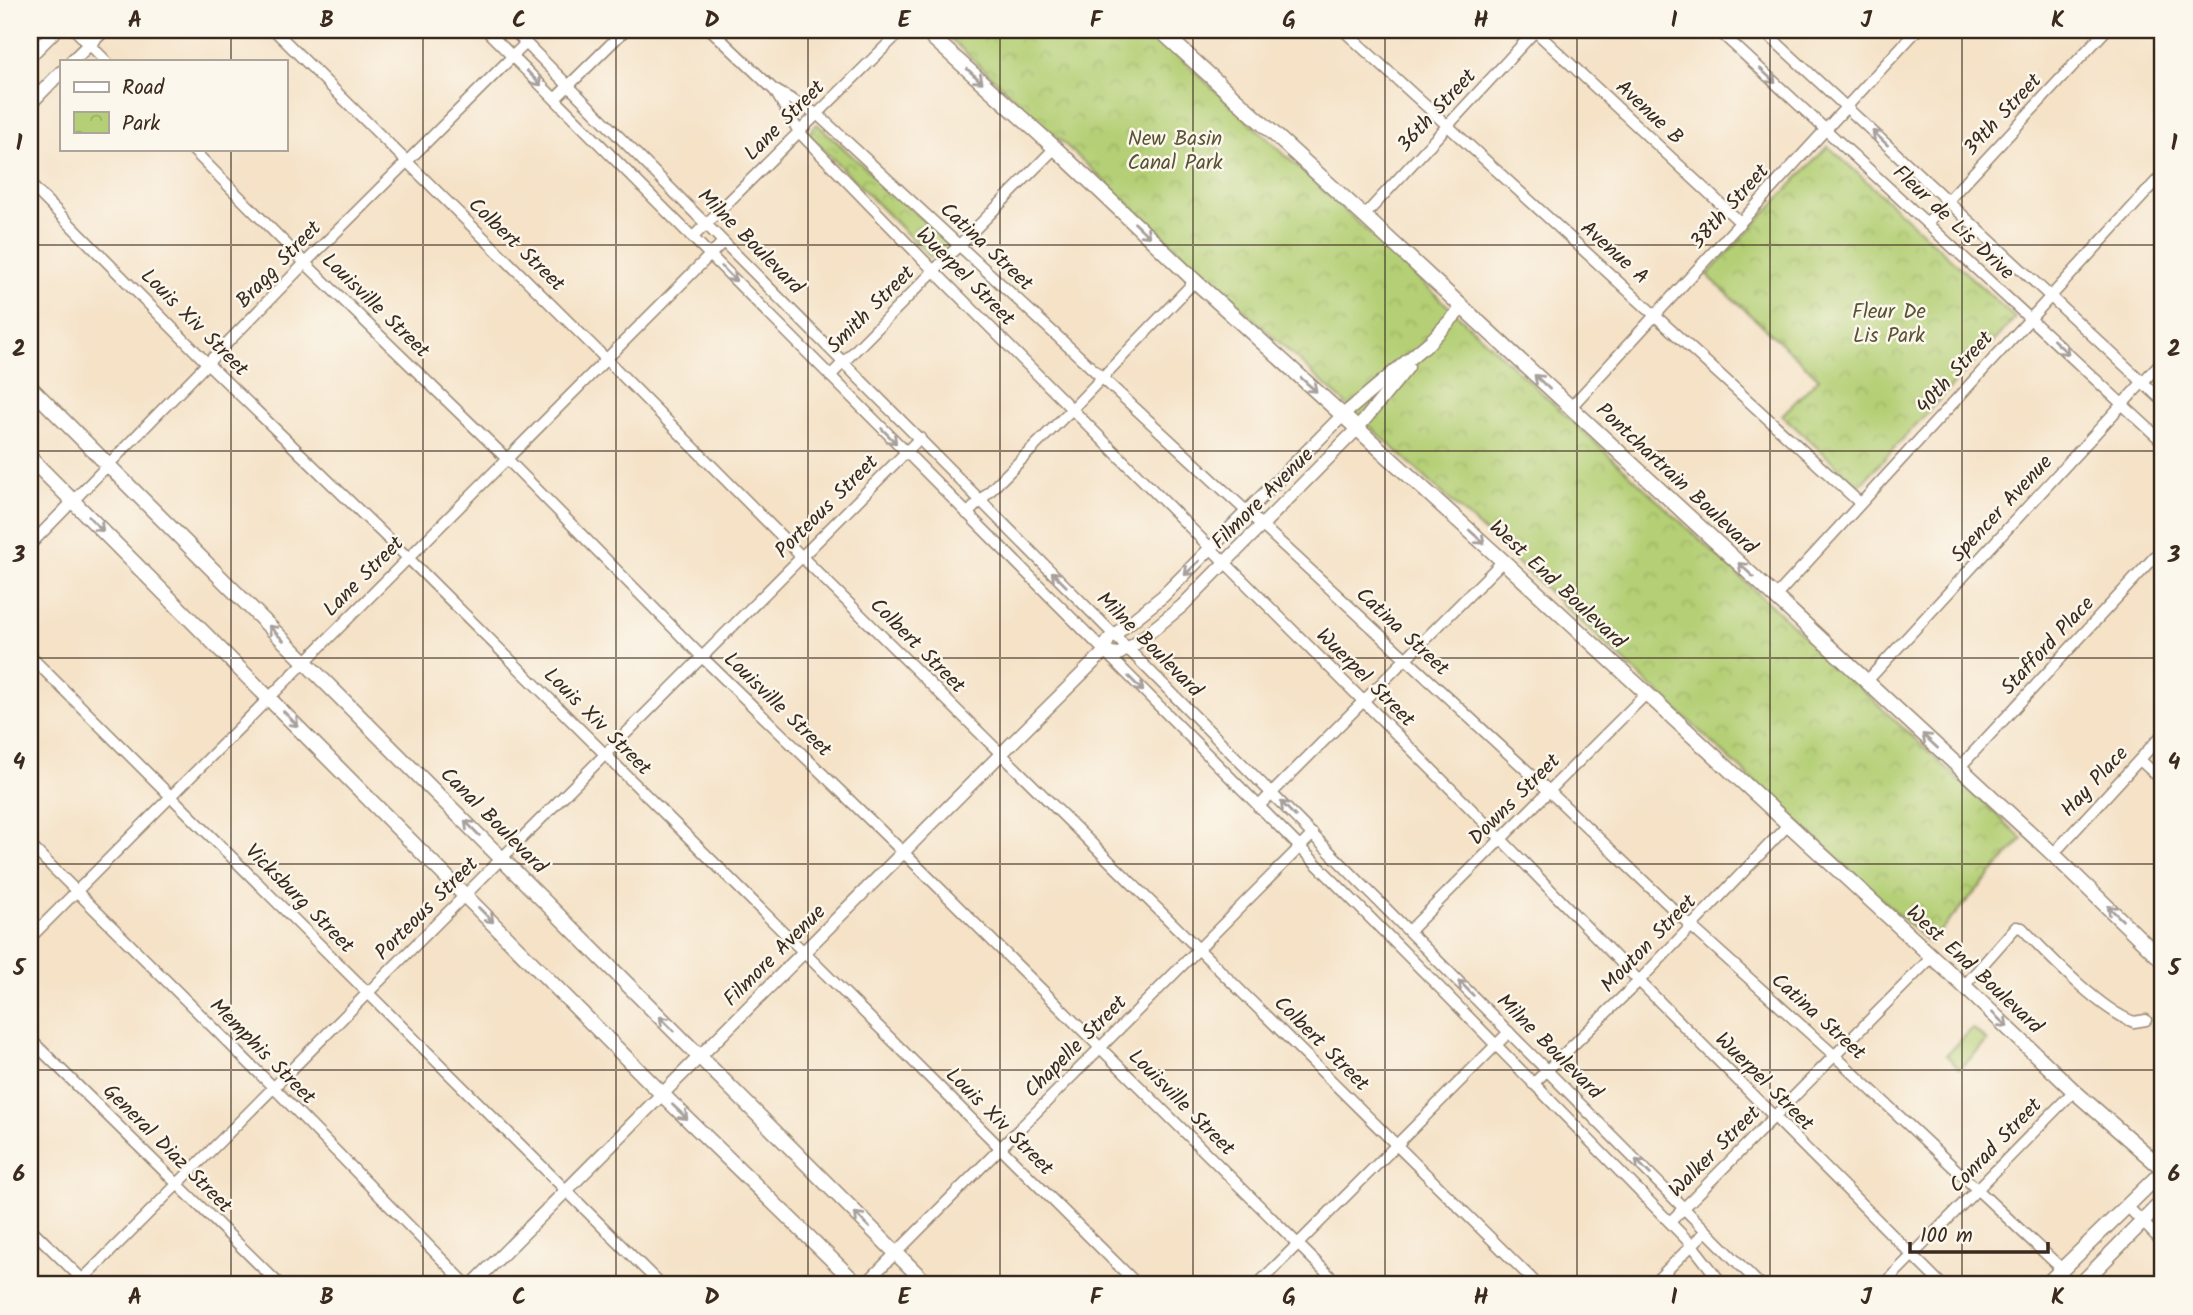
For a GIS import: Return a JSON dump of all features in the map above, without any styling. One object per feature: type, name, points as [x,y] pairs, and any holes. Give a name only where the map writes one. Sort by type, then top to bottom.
[{"type":"main road","name":"West End Boulevard","points":[[925,30],[1964,986],[2074,1091],[2163,1170]]},
{"type":"main road","name":"Pontchartrain Boulevard","points":[[1160,30],[2160,954]]},
{"type":"main road","name":"Canal Boulevard","points":[[30,387],[928,1285]]},
{"type":"main road","points":[[30,458],[663,1095],[858,1285]]},
{"type":"main road","points":[[2046,1285],[2163,1170]]},
{"type":"main road","points":[[2080,1285],[2163,1201]]},
{"type":"street","points":[[30,56],[56,30]]},
{"type":"street","points":[[75,30],[105,60]]},
{"type":"street","points":[[73,60],[104,30]]},
{"type":"street","name":"Colbert Street","points":[[274,30],[1538,1285]]},
{"type":"street","name":"Milne Boulevard","points":[[486,30],[1443,991],[1692,1245],[1723,1285]]},
{"type":"street","name":"Milne Boulevard","points":[[513,30],[1760,1285]]},
{"type":"street","points":[[555,99],[625,30]]},
{"type":"street","name":"Catina Street","points":[[710,30],[773,89],[817,114],[2062,1269]]},
{"type":"street","name":"Lane Street","points":[[693,237],[902,30]]},
{"type":"street","name":"Avenue A","points":[[1343,30],[1860,503]]},
{"type":"street","name":"36th Street","points":[[1364,216],[1535,30]]},
{"type":"street","name":"Avenue B","points":[[1535,30],[1740,222]]},
{"type":"street","name":"Fleur de Lis Drive","points":[[1763,30],[2163,401]]},
{"type":"street","name":"38th Street","points":[[1570,408],[1917,30]]},
{"type":"street","name":"39th Street","points":[[1927,223],[2106,30]]},
{"type":"street","name":"Fleur de Lis Drive","points":[[1722,31],[2163,443]]},
{"type":"street","name":"Bragg Street","points":[[30,545],[305,263],[526,43]]},
{"type":"street","points":[[30,104],[60,73]]},
{"type":"street","name":"Wuerpel Street","points":[[773,89],[799,132],[935,272],[1942,1285]]},
{"type":"street","name":"Smith Street","points":[[830,376],[1055,148]]},
{"type":"street","name":"Louisville Street","points":[[193,150],[1339,1285]]},
{"type":"street","name":"40th Street","points":[[1775,597],[2163,174]]},
{"type":"street","name":"Louis Xiv Street","points":[[30,184],[208,364],[408,558],[1138,1285]]},
{"type":"street","name":"Lane Street","points":[[30,938],[723,242]]},
{"type":"street","points":[[967,514],[1072,410],[1195,281]]},
{"type":"street","name":"Filmore Avenue","points":[[1104,652],[1119,654],[1177,610],[1357,429],[1462,308]]},
{"type":"street","name":"Filmore Avenue","points":[[470,1285],[1104,652],[1108,640],[1163,596],[1343,415],[1428,344]]},
{"type":"street","name":"Spencer Avenue","points":[[1867,681],[2163,360]]},
{"type":"street","name":"Porteous Street","points":[[82,1283],[920,438]]},
{"type":"street","name":"Stafford Place","points":[[1959,768],[2163,548]]},
{"type":"street","points":[[1258,807],[1503,561]]},
{"type":"street","name":"Vicksburg Street","points":[[30,656],[661,1285]]},
{"type":"street","name":"Downs Street","points":[[1409,931],[1646,694]]},
{"type":"street","name":"Hay Place","points":[[2053,854],[2163,734]]},
{"type":"street","points":[[2140,760],[2163,781]]},
{"type":"street","name":"Mouton Street","points":[[1533,1084],[1639,981],[1788,825]]},
{"type":"street","name":"Chapelle Street","points":[[864,1285],[1313,834]]},
{"type":"street","name":"Memphis Street","points":[[30,845],[470,1285]]},
{"type":"street","points":[[1964,986],[2016,928],[2022,928],[2112,1011],[2134,1023],[2146,1020]]},
{"type":"street","name":"Walker Street","points":[[1670,1222],[1932,957]]},
{"type":"street","points":[[1257,1285],[1509,1031]]},
{"type":"street","name":"General Diaz Street","points":[[30,1039],[280,1285]]},
{"type":"street","name":"Conrad Street","points":[[1883,1285],[2074,1091]]},
{"type":"street","points":[[2128,1207],[2163,1243]]},
{"type":"street","points":[[30,1228],[82,1283]]},
{"type":"street","points":[[1651,1285],[1706,1231]]},
{"type":"green space","name":"New Basin Canal Park","points":[[941,30],[1150,30],[2023,839],[1929,943]]},
{"type":"green space","points":[[817,124],[951,246],[935,262],[808,134]]},
{"type":"green space","name":"Fleur De Lis Park","points":[[1828,146],[2015,318],[1859,486],[1782,415],[1819,378],[1707,275]]},
{"type":"green space","points":[[1973,1028],[1987,1041],[1960,1069],[1946,1055]]}]
